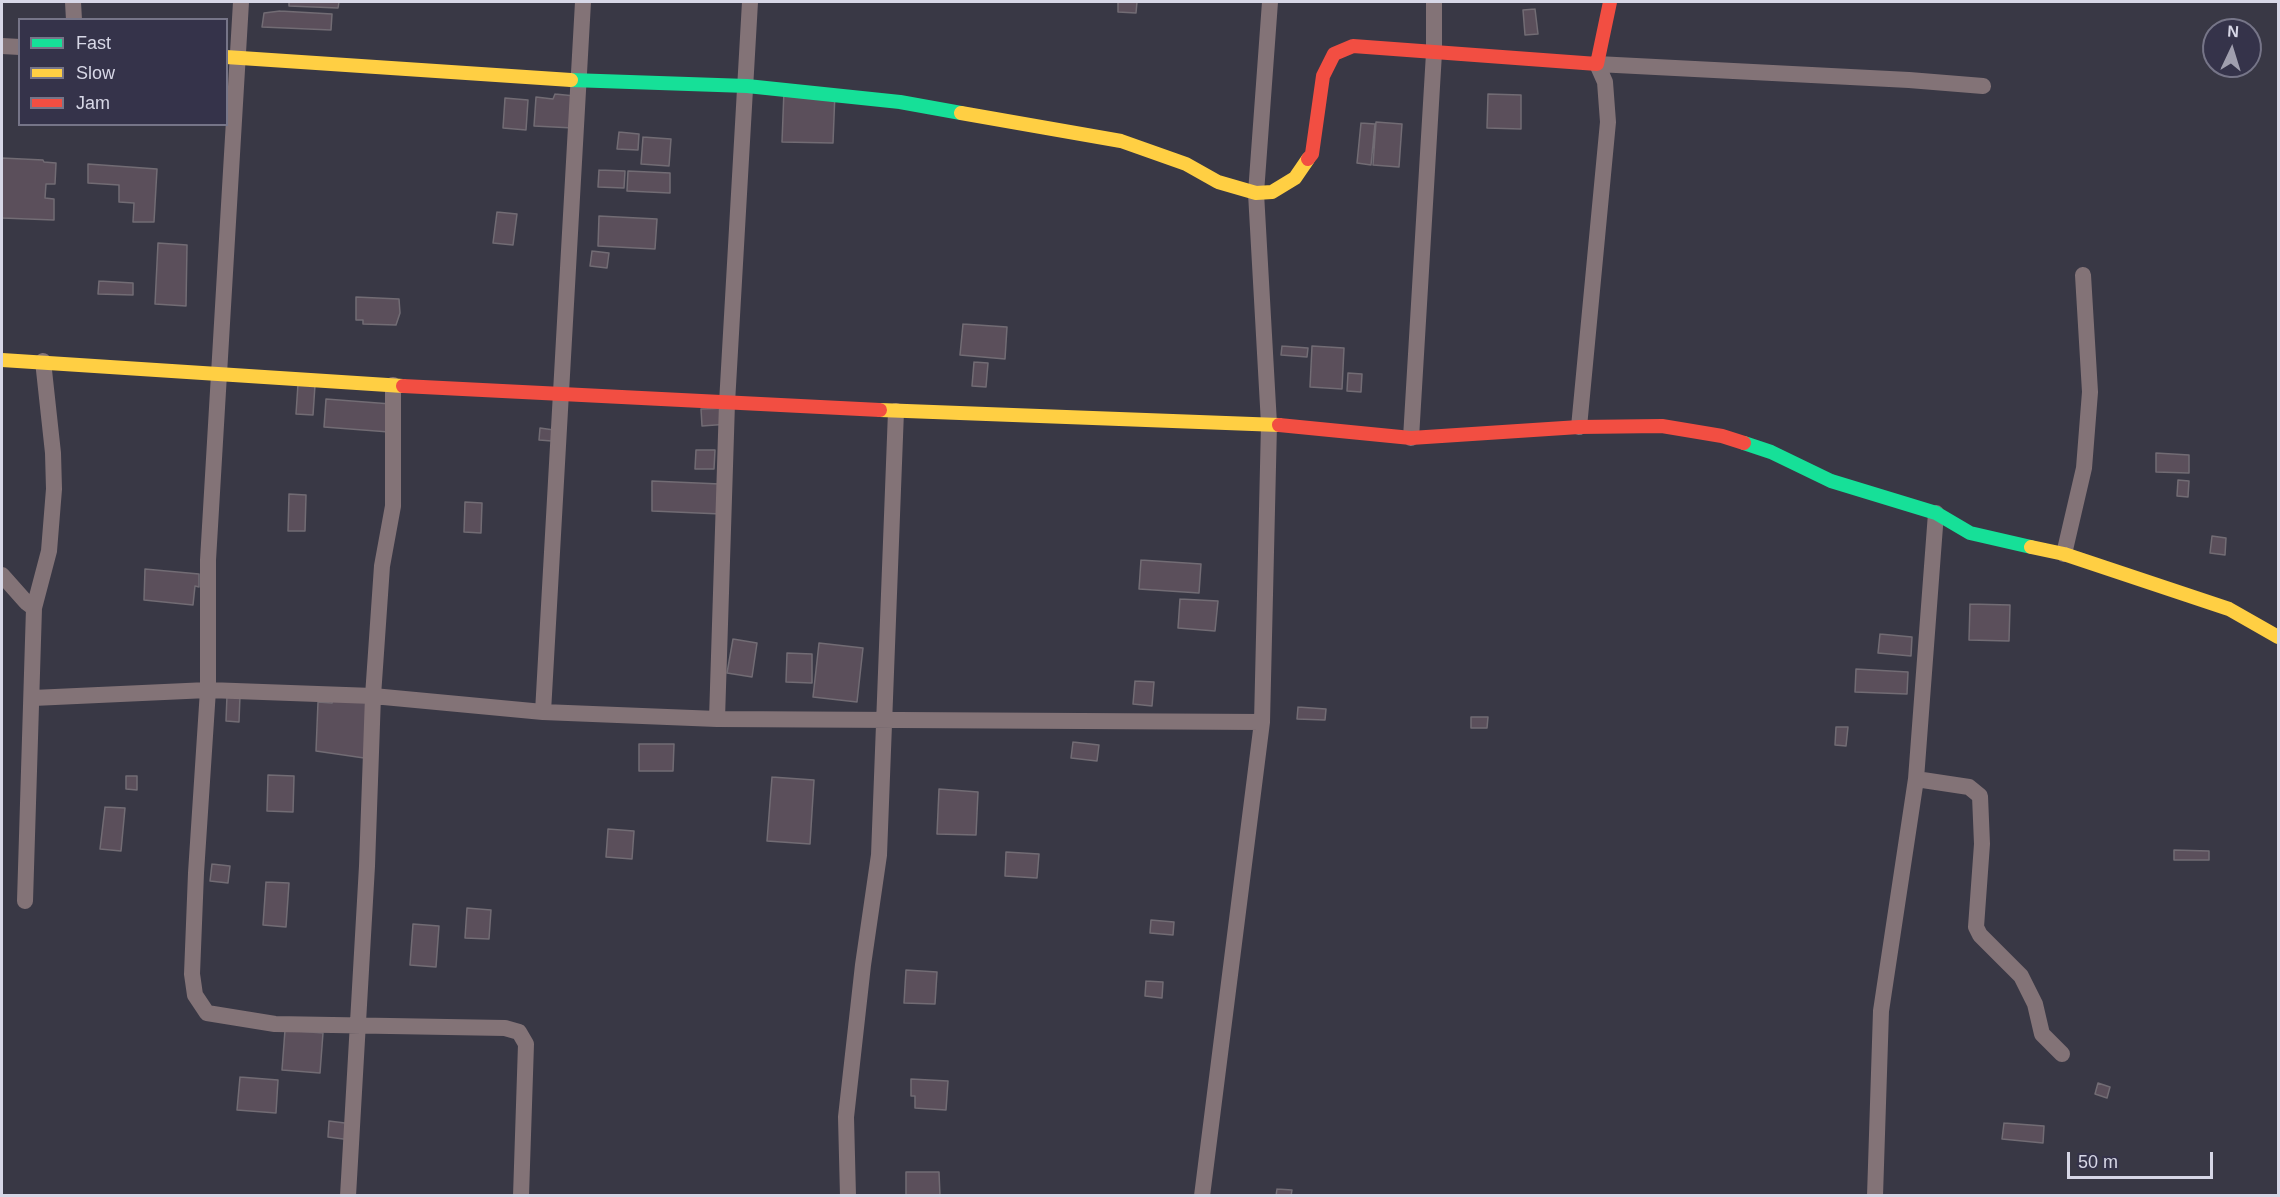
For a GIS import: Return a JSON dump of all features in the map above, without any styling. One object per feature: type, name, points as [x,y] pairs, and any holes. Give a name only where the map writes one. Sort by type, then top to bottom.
[{"type":"street","points":[[73,2],[74,18]]},
{"type":"street","points":[[241,2],[232,57],[219,373],[208,560],[208,690],[196,873],[192,974],[195,995],[207,1013],[275,1024],[505,1028],[519,1032],[526,1044],[521,1196]]},
{"type":"street","points":[[543,712],[583,2]]},
{"type":"street","points":[[717,719],[727,403],[747,86],[750,2]]},
{"type":"street","points":[[1202,1196],[1262,722],[1269,424],[1256,193],[1270,2]]},
{"type":"street","points":[[1411,438],[1434,53],[1434,2]]},
{"type":"street","points":[[1580,427],[1608,122],[1605,82],[1597,64],[1610,2]]},
{"type":"street","points":[[2,46],[18,47]]},
{"type":"street","points":[[232,57],[579,81],[747,86],[900,102],[1121,141],[1186,164],[1218,182],[1256,193],[1272,192],[1294,178],[1312,154],[1323,76],[1335,54],[1353,46],[1597,64],[1983,86]]},
{"type":"street","points":[[2064,554],[2084,468],[2090,392],[2083,275]]},
{"type":"street","points":[[2,360],[393,385],[727,403],[1269,424],[1411,438],[1580,427],[1662,426],[1722,436],[1771,452],[1832,481],[1936,513],[1970,533],[2064,554],[2229,609],[2278,638]]},
{"type":"street","points":[[25,901],[34,608],[49,551],[54,489],[53,453],[43,362]]},
{"type":"street","points":[[348,1196],[359,1024],[373,696],[382,566],[393,506],[393,385]]},
{"type":"street","points":[[848,1196],[846,1117],[863,965],[879,855],[896,411]]},
{"type":"street","points":[[1875,1196],[1881,1011],[1916,778],[1936,513]]},
{"type":"street","points":[[2,575],[34,608]]},
{"type":"street","points":[[33,698],[208,690],[373,696],[543,712],[717,719],[1262,722]]},
{"type":"street","points":[[1916,778],[1969,788],[1980,796],[1982,844],[1976,927],[1980,935],[2021,976],[2035,1004],[2042,1034],[2062,1053]]},
{"type":"building","points":[[289,2],[339,2],[338,8],[289,6]]},
{"type":"building","points":[[1118,2],[1137,2],[1136,13],[1118,12]]},
{"type":"building","points":[[1535,9],[1538,34],[1525,35],[1523,10]]},
{"type":"building","points":[[280,11],[332,14],[331,30],[262,27],[264,13]]},
{"type":"building","points":[[784,90],[835,92],[833,143],[782,142]]},
{"type":"building","points":[[555,94],[575,96],[573,128],[534,126],[536,97],[553,99]]},
{"type":"building","points":[[1488,94],[1521,95],[1521,129],[1487,128]]},
{"type":"building","points":[[505,98],[528,100],[526,130],[503,128]]},
{"type":"building","points":[[1376,122],[1402,124],[1399,167],[1373,165]]},
{"type":"building","points":[[1361,123],[1375,124],[1371,165],[1357,163]]},
{"type":"building","points":[[619,132],[639,134],[638,150],[617,149]]},
{"type":"building","points":[[643,137],[671,139],[669,166],[641,164]]},
{"type":"building","points":[[2,158],[56,163],[55,184],[46,184],[45,198],[54,199],[54,220],[2,218]]},
{"type":"building","points":[[88,164],[157,169],[154,222],[133,222],[134,203],[119,202],[119,185],[88,183]]},
{"type":"building","points":[[599,170],[625,171],[624,188],[598,187]]},
{"type":"building","points":[[628,171],[670,173],[670,193],[627,191]]},
{"type":"building","points":[[497,212],[517,214],[513,245],[493,243]]},
{"type":"building","points":[[599,216],[657,219],[655,249],[598,246]]},
{"type":"building","points":[[158,243],[187,245],[186,306],[155,304]]},
{"type":"building","points":[[592,251],[609,253],[607,268],[590,266]]},
{"type":"building","points":[[99,281],[133,283],[133,295],[98,294]]},
{"type":"building","points":[[356,297],[399,299],[400,313],[396,325],[363,324],[363,320],[356,320]]},
{"type":"building","points":[[963,324],[1007,327],[1005,359],[960,355]]},
{"type":"building","points":[[1282,346],[1308,348],[1307,357],[1281,355]]},
{"type":"building","points":[[1312,346],[1344,348],[1342,389],[1310,387]]},
{"type":"building","points":[[974,362],[988,363],[986,387],[972,386]]},
{"type":"building","points":[[1348,373],[1362,374],[1361,392],[1347,391]]},
{"type":"building","points":[[298,384],[315,385],[313,415],[296,414]]},
{"type":"building","points":[[326,399],[391,404],[389,432],[324,427]]},
{"type":"building","points":[[728,408],[729,424],[702,426],[701,409]]},
{"type":"building","points":[[540,428],[554,430],[552,441],[539,440]]},
{"type":"building","points":[[696,450],[715,450],[714,469],[695,469]]},
{"type":"building","points":[[2156,453],[2189,455],[2189,473],[2156,472]]},
{"type":"building","points":[[2178,480],[2189,481],[2188,497],[2177,496]]},
{"type":"building","points":[[652,481],[720,484],[721,514],[652,511]]},
{"type":"building","points":[[289,494],[306,495],[305,531],[288,531]]},
{"type":"building","points":[[465,502],[482,503],[481,533],[464,532]]},
{"type":"building","points":[[2212,536],[2226,538],[2225,555],[2210,553]]},
{"type":"building","points":[[1141,560],[1201,564],[1199,593],[1139,589]]},
{"type":"building","points":[[145,569],[199,574],[199,587],[195,586],[193,605],[144,600]]},
{"type":"building","points":[[1180,599],[1218,601],[1215,631],[1178,628]]},
{"type":"building","points":[[1970,604],[2010,605],[2009,641],[1969,640]]},
{"type":"building","points":[[1880,634],[1912,637],[1911,656],[1878,653]]},
{"type":"building","points":[[733,639],[757,643],[752,677],[727,673]]},
{"type":"building","points":[[819,643],[863,648],[857,702],[813,697]]},
{"type":"building","points":[[787,653],[812,654],[812,683],[786,682]]},
{"type":"building","points":[[1856,669],[1908,672],[1907,694],[1855,692]]},
{"type":"building","points":[[1135,681],[1154,682],[1152,706],[1133,704]]},
{"type":"building","points":[[227,695],[240,695],[239,722],[226,721]]},
{"type":"building","points":[[333,699],[368,701],[364,758],[316,751],[318,702],[332,703]]},
{"type":"building","points":[[1298,707],[1326,709],[1325,720],[1297,719]]},
{"type":"building","points":[[1471,717],[1488,717],[1487,728],[1471,728]]},
{"type":"building","points":[[1836,727],[1848,727],[1846,746],[1835,745]]},
{"type":"building","points":[[1073,742],[1099,745],[1097,761],[1071,758]]},
{"type":"building","points":[[639,744],[674,744],[673,771],[639,771]]},
{"type":"building","points":[[268,775],[294,776],[293,812],[267,811]]},
{"type":"building","points":[[126,776],[137,776],[137,790],[126,789]]},
{"type":"building","points":[[772,777],[814,780],[810,844],[767,841]]},
{"type":"building","points":[[939,789],[978,792],[976,835],[937,834]]},
{"type":"building","points":[[105,807],[125,808],[121,851],[100,849]]},
{"type":"building","points":[[608,829],[634,831],[632,859],[606,857]]},
{"type":"building","points":[[2174,850],[2209,851],[2209,860],[2174,860]]},
{"type":"building","points":[[1006,852],[1039,854],[1037,878],[1005,876]]},
{"type":"building","points":[[212,864],[230,866],[228,883],[210,881]]},
{"type":"building","points":[[266,882],[289,883],[286,927],[263,925]]},
{"type":"building","points":[[467,908],[491,910],[489,939],[465,938]]},
{"type":"building","points":[[1151,920],[1174,922],[1173,935],[1150,933]]},
{"type":"building","points":[[413,924],[439,926],[436,967],[410,965]]},
{"type":"building","points":[[906,970],[937,972],[935,1004],[904,1003]]},
{"type":"building","points":[[1146,981],[1163,982],[1162,998],[1145,996]]},
{"type":"building","points":[[285,1030],[323,1033],[320,1073],[282,1070]]},
{"type":"building","points":[[240,1077],[278,1080],[276,1113],[237,1110]]},
{"type":"building","points":[[911,1079],[948,1081],[946,1110],[915,1108],[915,1096],[911,1096]]},
{"type":"building","points":[[2098,1083],[2110,1087],[2107,1098],[2095,1094]]},
{"type":"building","points":[[329,1121],[353,1124],[351,1140],[328,1137]]},
{"type":"building","points":[[2004,1123],[2044,1126],[2043,1143],[2002,1139]]},
{"type":"building","points":[[906,1172],[939,1172],[940,1196],[906,1196]]},
{"type":"building","points":[[1277,1189],[1292,1190],[1291,1196],[1276,1196]]},
{"type":"traffic: fast","points":[[571,80],[747,86],[900,102],[961,113]]},
{"type":"traffic: fast","points":[[1744,443],[1771,452],[1831,481],[1936,513],[1970,533],[2031,547]]},
{"type":"traffic: slow","points":[[228,57],[571,80]]},
{"type":"traffic: slow","points":[[961,113],[1121,141],[1186,164],[1218,182],[1256,193],[1272,192],[1295,178],[1308,159]]},
{"type":"traffic: slow","points":[[2,360],[403,386]]},
{"type":"traffic: slow","points":[[880,410],[1279,425]]},
{"type":"traffic: slow","points":[[2031,547],[2064,554],[2229,609],[2278,637]]},
{"type":"traffic: jam","points":[[1308,159],[1312,154],[1323,76],[1334,54],[1353,46],[1597,64],[1610,2]]},
{"type":"traffic: jam","points":[[403,386],[880,410]]},
{"type":"traffic: jam","points":[[1279,425],[1411,438],[1579,427],[1662,426],[1722,436],[1744,443]]}]
